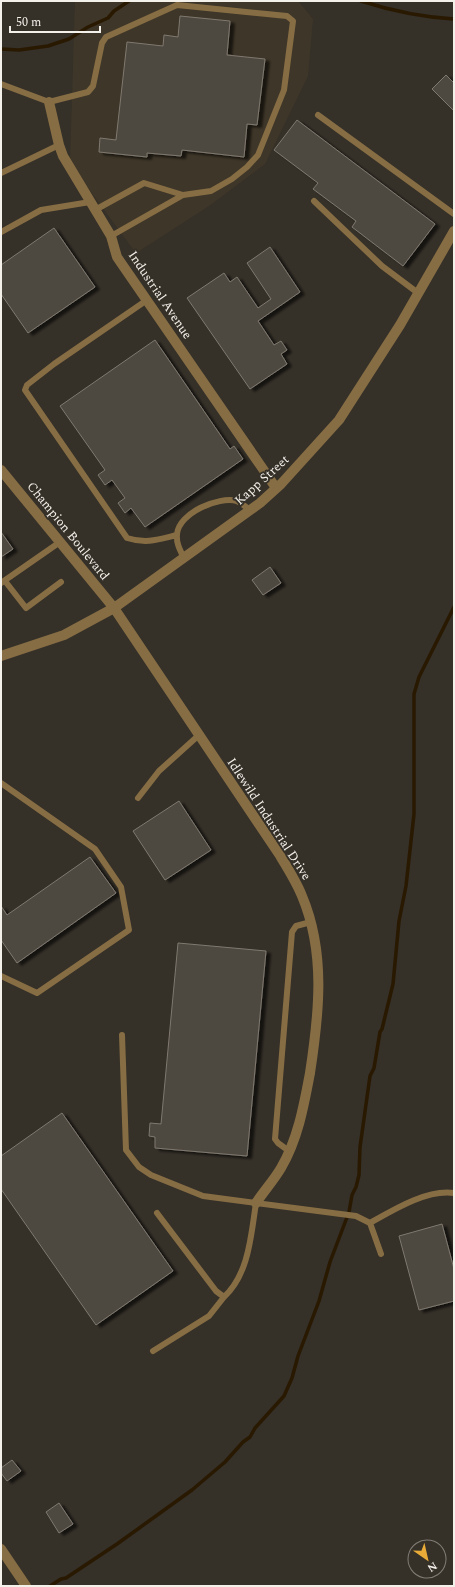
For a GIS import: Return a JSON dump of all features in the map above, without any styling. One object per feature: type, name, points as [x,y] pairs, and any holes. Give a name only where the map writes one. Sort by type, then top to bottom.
[{"type":"street","name":"Industrial Avenue","points":[[49,102],[58,145],[73,175],[111,236],[118,257],[276,488]]},
{"type":"street","name":"Kapp Street","points":[[1,656],[64,635],[114,608],[250,510],[276,488],[339,420],[400,325],[454,231]]},
{"type":"street","name":"Champion Boulevard","points":[[1,470],[114,608]]},
{"type":"street","name":"Idlewild Industrial Drive","points":[[114,608],[293,877],[303,896],[310,922],[319,971],[319,998],[316,1031],[304,1103],[300,1123],[281,1168],[256,1202]]},
{"type":"street","points":[[1,1548],[26,1586]]},
{"type":"lane","points":[[1,84],[49,102],[88,92],[93,86],[102,43],[106,37],[177,4],[280,16],[290,18],[293,21],[284,90],[258,155],[232,180],[211,191],[183,195],[111,236]]},
{"type":"lane","points":[[318,115],[454,214]]},
{"type":"lane","points":[[1,173],[58,145]]},
{"type":"lane","points":[[1,232],[41,210],[93,206],[144,183],[183,195]]},
{"type":"lane","points":[[314,201],[382,266],[418,293]]},
{"type":"lane","points":[[147,300],[54,364],[27,385],[25,390],[126,538],[139,542],[177,536]]},
{"type":"lane","points":[[184,558],[178,545],[177,536],[178,527],[184,520],[207,505],[219,501],[230,500],[238,502],[250,510]]},
{"type":"lane","points":[[60,542],[3,582],[26,608],[62,582]]},
{"type":"lane","points":[[138,798],[159,771],[199,735]]},
{"type":"lane","points":[[1,783],[95,849],[121,887],[129,930],[38,993],[1,976]]},
{"type":"lane","points":[[289,1151],[275,1139],[292,932],[296,926],[310,922]]},
{"type":"lane","points":[[122,1035],[126,1150],[139,1167],[151,1176],[203,1196],[356,1216],[370,1223],[381,1254]]},
{"type":"lane","points":[[370,1223],[404,1204],[444,1192],[454,1193]]},
{"type":"lane","points":[[153,1351],[209,1316],[233,1289],[249,1252],[256,1202]]},
{"type":"lane","points":[[157,1213],[216,1292],[224,1298]]},
{"type":"shaded area","points":[[75,1],[298,1],[313,19],[308,76],[265,164],[209,206],[136,253],[70,164]]},
{"type":"building","points":[[180,16],[230,21],[227,55],[265,59],[257,125],[247,124],[244,157],[182,150],[181,156],[147,153],[147,157],[99,152],[100,138],[116,140],[127,42],[163,46],[164,35],[178,37]]},
{"type":"building","points":[[446,75],[454,83],[454,111],[432,89]]},
{"type":"building","points":[[297,120],[435,224],[403,266],[352,227],[356,221],[313,189],[318,183],[274,150]]},
{"type":"building","points":[[54,228],[95,287],[28,333],[1,294],[1,265]]},
{"type":"building","points":[[270,247],[300,292],[258,321],[274,345],[281,341],[287,350],[281,354],[287,364],[250,389],[187,298],[224,273],[230,282],[237,277],[258,308],[271,299],[247,263]]},
{"type":"building","points":[[155,340],[230,449],[234,446],[243,459],[145,527],[131,508],[125,513],[118,503],[125,498],[112,480],[105,485],[98,475],[105,470],[60,406]]},
{"type":"building","points":[[1,532],[13,549],[1,557]]},
{"type":"building","points":[[270,567],[281,583],[263,595],[252,580]]},
{"type":"building","points":[[179,801],[211,850],[165,880],[133,831]]},
{"type":"building","points":[[90,857],[116,893],[17,963],[1,940],[1,906],[7,915]]},
{"type":"building","points":[[178,943],[266,951],[247,1156],[155,1148],[155,1137],[149,1136],[150,1123],[161,1124]]},
{"type":"building","points":[[62,1113],[173,1271],[96,1325],[1,1189],[1,1156]]},
{"type":"building","points":[[442,1224],[454,1269],[454,1301],[419,1310],[399,1236]]},
{"type":"building","points":[[12,1460],[21,1471],[7,1481],[1,1473],[1,1468]]},
{"type":"building","points":[[59,1503],[73,1524],[59,1533],[46,1512]]},
{"type":"waterway","points":[[1,49],[19,50],[48,46],[69,39],[88,27],[108,18],[114,11],[129,1]]},
{"type":"waterway","points":[[361,1],[407,13],[454,19]]},
{"type":"waterway","points":[[50,1586],[61,1579],[66,1578],[117,1544],[192,1490],[225,1462],[243,1442],[250,1437],[255,1428],[284,1396],[292,1378],[298,1356],[319,1301],[330,1262],[349,1212],[352,1195],[359,1175],[360,1147],[370,1076],[374,1068],[380,1032],[393,984],[399,921],[406,886],[414,814],[414,694],[419,677],[454,607]]}]
